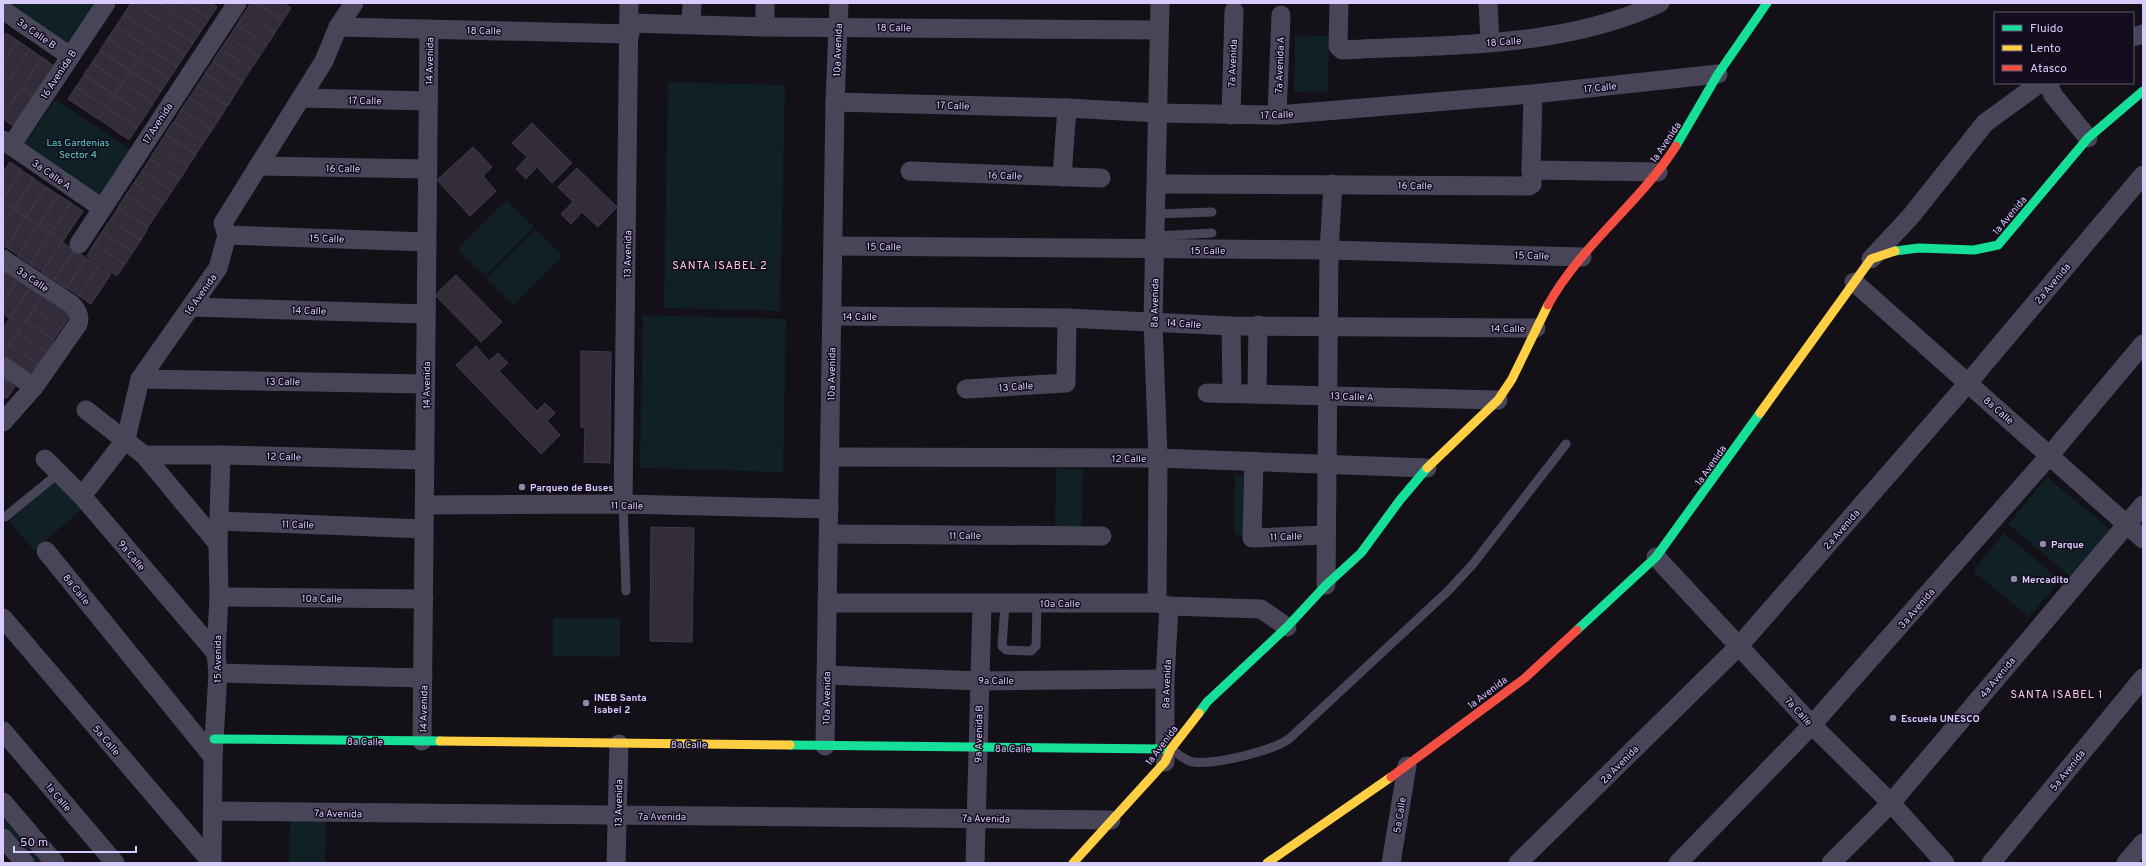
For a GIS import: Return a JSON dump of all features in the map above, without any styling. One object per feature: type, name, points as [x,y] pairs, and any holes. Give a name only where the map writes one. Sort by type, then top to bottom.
[{"type":"street","name":"16 Avenida B","points":[[7,143],[70,56],[106,3]]},
{"type":"street","name":"17 Avenida","points":[[79,244],[236,3]]},
{"type":"street","name":"16 Avenida","points":[[82,496],[126,439],[140,379],[218,268],[227,235],[223,223],[324,61],[338,27],[354,3]]},
{"type":"street","name":"13 Avenida","points":[[623,504],[630,28],[629,3]]},
{"type":"street","points":[[691,24],[692,3]]},
{"type":"street","points":[[765,3],[765,27]]},
{"type":"street","name":"10a Avenida","points":[[825,746],[834,246],[835,102],[839,3]]},
{"type":"street","name":"8a Avenida","points":[[1160,3],[1154,321],[1167,753]]},
{"type":"street","name":"18 Calle","points":[[1339,3],[1338,46],[1342,50],[1490,42],[1549,37],[1592,28],[1660,3]]},
{"type":"street","points":[[1488,3],[1490,42]]},
{"type":"street","name":"1a Avenida","points":[[1073,863],[1167,753],[1207,702],[1287,627],[1326,585],[1361,553],[1400,500],[1427,468],[1498,400],[1512,379],[1536,328],[1555,294],[1582,257],[1641,193],[1658,172],[1675,148],[1718,74],[1767,3]]},
{"type":"street","name":"3a Calle B","points":[[3,10],[70,56]]},
{"type":"street","name":"7a Avenida","points":[[1231,115],[1234,11]]},
{"type":"street","name":"7a Avenida A","points":[[1277,115],[1282,15]]},
{"type":"street","name":"18 Calle","points":[[338,27],[429,29],[630,28],[691,24],[765,27],[838,26],[1159,30]]},
{"type":"street","name":"14 Avenida","points":[[422,741],[429,29]]},
{"type":"street","name":"17 Calle","points":[[835,102],[1067,108],[1158,113],[1277,115],[1533,94],[1718,74]]},
{"type":"street","points":[[1871,259],[1911,216],[1985,123],[2039,84]]},
{"type":"street","points":[[2048,84],[2052,95],[2088,138]]},
{"type":"street","name":"1a Avenida","points":[[1276,860],[1526,678],[1656,557],[1704,493],[1871,259],[1906,249],[1964,252],[1978,251],[1998,245],[2088,138],[2143,91]]},
{"type":"street","points":[[1533,94],[1531,170],[1658,172]]},
{"type":"street","name":"17 Calle","points":[[301,98],[428,101]]},
{"type":"street","points":[[1062,177],[1067,108]]},
{"type":"street","name":"3a Calle A","points":[[7,143],[102,208]]},
{"type":"street","name":"16 Calle","points":[[258,166],[428,169]]},
{"type":"street","name":"16 Calle","points":[[1157,184],[1529,186],[1532,184],[1531,170]]},
{"type":"street","name":"16 Calle","points":[[910,171],[1101,178]]},
{"type":"street","name":"2a Avenida","points":[[1518,863],[1738,646],[1968,382],[2143,175]]},
{"type":"street","points":[[1326,585],[1325,535],[1329,250],[1333,184]]},
{"type":"street","name":"15 Calle","points":[[227,235],[427,242]]},
{"type":"street","name":"15 Calle","points":[[834,246],[1156,243],[1329,250],[1582,257]]},
{"type":"street","name":"3a Calle","points":[[3,259],[64,299],[76,309],[79,321],[34,388]]},
{"type":"street","name":"8a Calle","points":[[1854,282],[2127,523],[2143,539]]},
{"type":"street","name":"14 Calle","points":[[191,306],[426,314]]},
{"type":"street","name":"14 Calle","points":[[832,316],[961,315],[1154,321],[1231,326],[1536,328]]},
{"type":"street","name":"13 Calle","points":[[966,389],[1066,383],[1067,318]]},
{"type":"street","points":[[1257,394],[1258,325]]},
{"type":"street","points":[[1231,326],[1232,393]]},
{"type":"street","name":"3a Avenida","points":[[1678,863],[1812,725],[2050,455],[2143,344]]},
{"type":"street","points":[[3,366],[34,388],[3,422]]},
{"type":"street","name":"13 Calle","points":[[140,379],[426,384]]},
{"type":"street","name":"13 Calle A","points":[[1207,393],[1498,400]]},
{"type":"street","points":[[86,410],[126,439],[144,455],[218,544]]},
{"type":"street","name":"12 Calle","points":[[144,455],[221,454],[425,460]]},
{"type":"street","name":"15 Avenida","points":[[212,863],[213,748],[218,673],[216,653],[219,597],[218,544],[220,521],[221,454]]},
{"type":"street","name":"12 Calle","points":[[830,456],[1158,458],[1326,463],[1427,468]]},
{"type":"street","name":"9a Calle","points":[[45,459],[82,496],[216,653]]},
{"type":"street","name":"11 Calle","points":[[1254,461],[1252,538],[1325,535]]},
{"type":"street","name":"11 Calle","points":[[425,506],[623,504],[829,509]]},
{"type":"street","name":"4a Avenida","points":[[1832,863],[1891,803],[2143,505]]},
{"type":"street","name":"11 Calle","points":[[220,521],[424,529]]},
{"type":"street","name":"11 Calle","points":[[829,534],[1102,536]]},
{"type":"street","name":"8a Calle","points":[[46,551],[213,748],[422,741],[977,747],[1167,753]]},
{"type":"street","name":"7a Calle","points":[[1656,557],[1812,725],[1891,803],[1945,863]]},
{"type":"street","name":"10a Calle","points":[[219,597],[424,599]]},
{"type":"street","name":"10a Calle","points":[[828,604],[1163,604],[1262,609],[1287,627]]},
{"type":"street","name":"9a Avenida B","points":[[975,863],[982,604]]},
{"type":"street","name":"5a Calle","points":[[3,618],[212,863]]},
{"type":"street","points":[[218,673],[423,678]]},
{"type":"street","name":"9a Calle","points":[[826,675],[979,680],[1165,679]]},
{"type":"street","name":"5a Avenida","points":[[1990,863],[2143,678]]},
{"type":"street","name":"1a Calle","points":[[3,731],[115,863]]},
{"type":"street","name":"13 Avenida","points":[[616,863],[618,816],[618,744]]},
{"type":"street","name":"5a Calle","points":[[1391,863],[1406,766]]},
{"type":"street","points":[[3,802],[55,863]]},
{"type":"street","name":"7a Avenida","points":[[213,811],[1111,820]]},
{"type":"street","points":[[3,838],[25,863]]},
{"type":"street","points":[[2126,863],[2143,843]]},
{"type":"lane","points":[[1156,214],[1212,212]]},
{"type":"lane","points":[[1156,243],[1212,233]]},
{"type":"lane","points":[[1167,753],[1189,761],[1198,762],[1240,757],[1260,752],[1281,745],[1289,739],[1448,590],[1473,564],[1566,444]]},
{"type":"lane","points":[[5,517],[59,473]]},
{"type":"lane","points":[[623,504],[626,591]]},
{"type":"lane","points":[[1005,604],[1002,646],[1006,650],[1031,652],[1036,646],[1037,604]]},
{"type":"green space","points":[[6,3],[98,3],[69,46]]},
{"type":"green space","points":[[1295,35],[1329,36],[1328,93],[1294,92]]},
{"type":"green space","points":[[668,82],[785,85],[780,311],[664,308]]},
{"type":"green space","name":"Las Gardenias Sector 4","points":[[55,99],[131,150],[100,196],[24,145]]},
{"type":"green space","points":[[507,200],[534,227],[485,276],[458,249]]},
{"type":"green space","points":[[536,229],[563,256],[514,305],[487,278]]},
{"type":"green space","points":[[643,315],[786,319],[783,472],[640,468]]},
{"type":"green space","points":[[1056,468],[1083,469],[1082,530],[1055,529]]},
{"type":"green space","points":[[1235,475],[1259,475],[1259,535],[1234,535]]},
{"type":"green space","points":[[2047,477],[2110,529],[2071,577],[2008,524]]},
{"type":"green space","points":[[56,478],[82,509],[34,550],[8,520]]},
{"type":"green space","points":[[2004,533],[2060,580],[2029,617],[1973,571]]},
{"type":"green space","points":[[553,618],[620,618],[620,657],[553,656]]},
{"type":"green space","points":[[3,801],[55,863],[25,863],[3,838]]},
{"type":"green space","points":[[290,818],[326,819],[325,863],[289,863]]},
{"type":"building","points":[[131,3],[162,22],[154,34],[124,14]]},
{"type":"building","points":[[134,3],[159,3],[170,10],[162,22]]},
{"type":"building","points":[[159,3],[175,3],[170,10]]},
{"type":"building","points":[[176,3],[185,3],[209,19],[201,31],[171,11]]},
{"type":"building","points":[[186,3],[211,3],[217,7],[209,19]]},
{"type":"building","points":[[251,3],[256,3],[283,21],[275,32],[245,12]]},
{"type":"building","points":[[257,3],[283,3],[291,8],[283,20]]},
{"type":"building","points":[[171,11],[201,31],[193,43],[163,23]]},
{"type":"building","points":[[244,13],[275,33],[267,45],[237,25]]},
{"type":"building","points":[[124,14],[154,34],[146,46],[116,26]]},
{"type":"building","points":[[163,23],[193,43],[185,55],[155,35]]},
{"type":"building","points":[[237,25],[267,45],[259,57],[229,37]]},
{"type":"building","points":[[116,26],[146,47],[138,58],[108,38]]},
{"type":"building","points":[[6,33],[18,41],[3,63],[3,37]]},
{"type":"building","points":[[155,35],[185,55],[177,67],[147,47]]},
{"type":"building","points":[[229,37],[259,57],[251,69],[221,49]]},
{"type":"building","points":[[108,38],[138,59],[130,70],[100,50]]},
{"type":"building","points":[[18,41],[30,49],[10,79],[3,75],[3,63]]},
{"type":"building","points":[[147,47],[177,67],[169,79],[139,59]]},
{"type":"building","points":[[30,49],[42,58],[22,87],[10,79]]},
{"type":"building","points":[[221,49],[251,69],[243,81],[213,61]]},
{"type":"building","points":[[100,51],[130,71],[122,83],[92,62]]},
{"type":"building","points":[[42,57],[54,66],[34,95],[22,88]]},
{"type":"building","points":[[139,59],[169,79],[161,91],[131,71]]},
{"type":"building","points":[[213,62],[243,82],[235,94],[205,73]]},
{"type":"building","points":[[92,63],[122,83],[114,95],[84,74]]},
{"type":"building","points":[[131,71],[161,91],[153,103],[123,83]]},
{"type":"building","points":[[205,74],[235,94],[228,106],[197,86]]},
{"type":"building","points":[[84,75],[114,95],[106,107],[76,87]]},
{"type":"building","points":[[3,76],[9,80],[3,89]]},
{"type":"building","points":[[9,80],[21,88],[3,115],[3,89]]},
{"type":"building","points":[[123,83],[153,104],[145,116],[115,95]]},
{"type":"building","points":[[197,86],[227,106],[220,118],[189,98]]},
{"type":"building","points":[[76,87],[106,107],[98,119],[68,99]]},
{"type":"building","points":[[21,88],[33,96],[13,126],[3,119],[3,116]]},
{"type":"building","points":[[115,95],[145,116],[137,128],[107,107]]},
{"type":"building","points":[[189,98],[220,118],[212,130],[181,110]]},
{"type":"building","points":[[107,108],[137,128],[129,140],[99,119]]},
{"type":"building","points":[[181,110],[212,130],[204,142],[174,122]]},
{"type":"building","points":[[173,122],[204,142],[196,154],[165,134]]},
{"type":"building","points":[[532,123],[572,163],[552,183],[537,167],[526,179],[516,169],[527,157],[512,143]]},
{"type":"building","points":[[165,135],[196,155],[188,166],[158,146]]},
{"type":"building","points":[[157,147],[188,167],[180,179],[150,159]]},
{"type":"building","points":[[473,147],[492,167],[483,176],[496,191],[470,216],[437,180]]},
{"type":"building","points":[[150,159],[180,179],[172,191],[142,171]]},
{"type":"building","points":[[10,162],[22,170],[3,198],[3,173]]},
{"type":"building","points":[[577,168],[617,207],[598,227],[582,212],[571,224],[561,214],[573,202],[558,187]]},
{"type":"building","points":[[22,171],[34,178],[14,208],[3,201],[3,199]]},
{"type":"building","points":[[142,171],[172,191],[164,203],[134,183]]},
{"type":"building","points":[[34,179],[46,187],[26,217],[14,209]]},
{"type":"building","points":[[134,183],[164,203],[156,215],[126,195]]},
{"type":"building","points":[[47,187],[58,195],[38,225],[26,217]]},
{"type":"building","points":[[59,195],[71,203],[51,233],[39,225]]},
{"type":"building","points":[[126,195],[156,215],[148,227],[118,207]]},
{"type":"building","points":[[3,202],[14,209],[3,225]]},
{"type":"building","points":[[71,203],[83,211],[63,241],[51,233]]},
{"type":"building","points":[[118,208],[148,228],[141,240],[110,220]]},
{"type":"building","points":[[14,209],[26,217],[6,247],[3,246],[3,225]]},
{"type":"building","points":[[26,217],[38,225],[18,255],[6,247]]},
{"type":"building","points":[[110,220],[141,240],[133,252],[102,232]]},
{"type":"building","points":[[38,225],[50,234],[30,264],[18,256]]},
{"type":"building","points":[[102,232],[133,252],[125,264],[94,244]]},
{"type":"building","points":[[50,233],[62,241],[42,271],[30,264]]},
{"type":"building","points":[[62,242],[74,250],[54,280],[42,272]]},
{"type":"building","points":[[94,244],[125,264],[117,276],[87,256]]},
{"type":"building","points":[[75,250],[86,258],[66,288],[54,280]]},
{"type":"building","points":[[87,258],[99,266],[79,296],[67,288]]},
{"type":"building","points":[[99,266],[111,274],[91,304],[79,296]]},
{"type":"building","points":[[5,272],[17,280],[3,302],[3,276]]},
{"type":"building","points":[[456,275],[502,322],[481,342],[435,295]]},
{"type":"building","points":[[18,280],[30,288],[9,318],[3,314],[3,302]]},
{"type":"building","points":[[30,288],[42,296],[22,326],[10,318]]},
{"type":"building","points":[[42,297],[70,316],[62,328],[34,309]]},
{"type":"building","points":[[34,309],[62,328],[54,339],[26,321]]},
{"type":"building","points":[[9,319],[21,327],[3,354],[3,328]]},
{"type":"building","points":[[26,321],[54,340],[46,352],[18,333]]},
{"type":"building","points":[[18,333],[46,352],[38,364],[10,345]]},
{"type":"building","points":[[10,345],[38,364],[30,376],[3,357]]},
{"type":"building","points":[[476,346],[489,361],[498,353],[508,363],[499,371],[537,411],[545,403],[555,413],[547,421],[560,435],[541,454],[456,365]]},
{"type":"building","points":[[581,351],[611,352],[610,463],[584,462],[585,428],[581,427]]},
{"type":"building","points":[[3,378],[15,387],[7,398],[3,396]]},
{"type":"building","points":[[651,527],[694,528],[692,642],[650,641]]},
{"type":"traffic: fast","points":[[1676,146],[1718,74],[1767,3]]},
{"type":"traffic: fast","points":[[1895,251],[1919,248],[1974,250],[1998,245],[2088,138],[2143,91]]},
{"type":"traffic: fast","points":[[1577,630],[1656,557],[1760,413]]},
{"type":"traffic: fast","points":[[1199,713],[1207,702],[1287,627],[1326,585],[1361,553],[1400,500],[1427,468]]},
{"type":"traffic: fast","points":[[214,739],[440,741]]},
{"type":"traffic: fast","points":[[790,745],[1164,749]]},
{"type":"traffic: slow","points":[[1760,413],[1871,259],[1895,251]]},
{"type":"traffic: slow","points":[[1427,468],[1498,400],[1512,379],[1548,305]]},
{"type":"traffic: slow","points":[[1073,863],[1165,762],[1171,749],[1199,713]]},
{"type":"traffic: slow","points":[[440,741],[790,745]]},
{"type":"traffic: slow","points":[[1267,863],[1391,777]]},
{"type":"traffic: jam","points":[[1548,305],[1561,283],[1577,263],[1645,187],[1676,146]]},
{"type":"traffic: jam","points":[[1391,777],[1525,678],[1577,630]]},
{"type":"place","name":"Parqueo de Buses","points":[[522,487]]},
{"type":"place","name":"Parque","points":[[2043,544]]},
{"type":"place","name":"Mercadito","points":[[2014,579]]},
{"type":"place","name":"INEB Santa Isabel 2","points":[[586,703]]},
{"type":"place","name":"Escuela UNESCO","points":[[1893,718]]},
{"type":"district","name":"SANTA ISABEL 2","points":[[720,265]]},
{"type":"district","name":"SANTA ISABEL 1","points":[[2057,694]]}]
